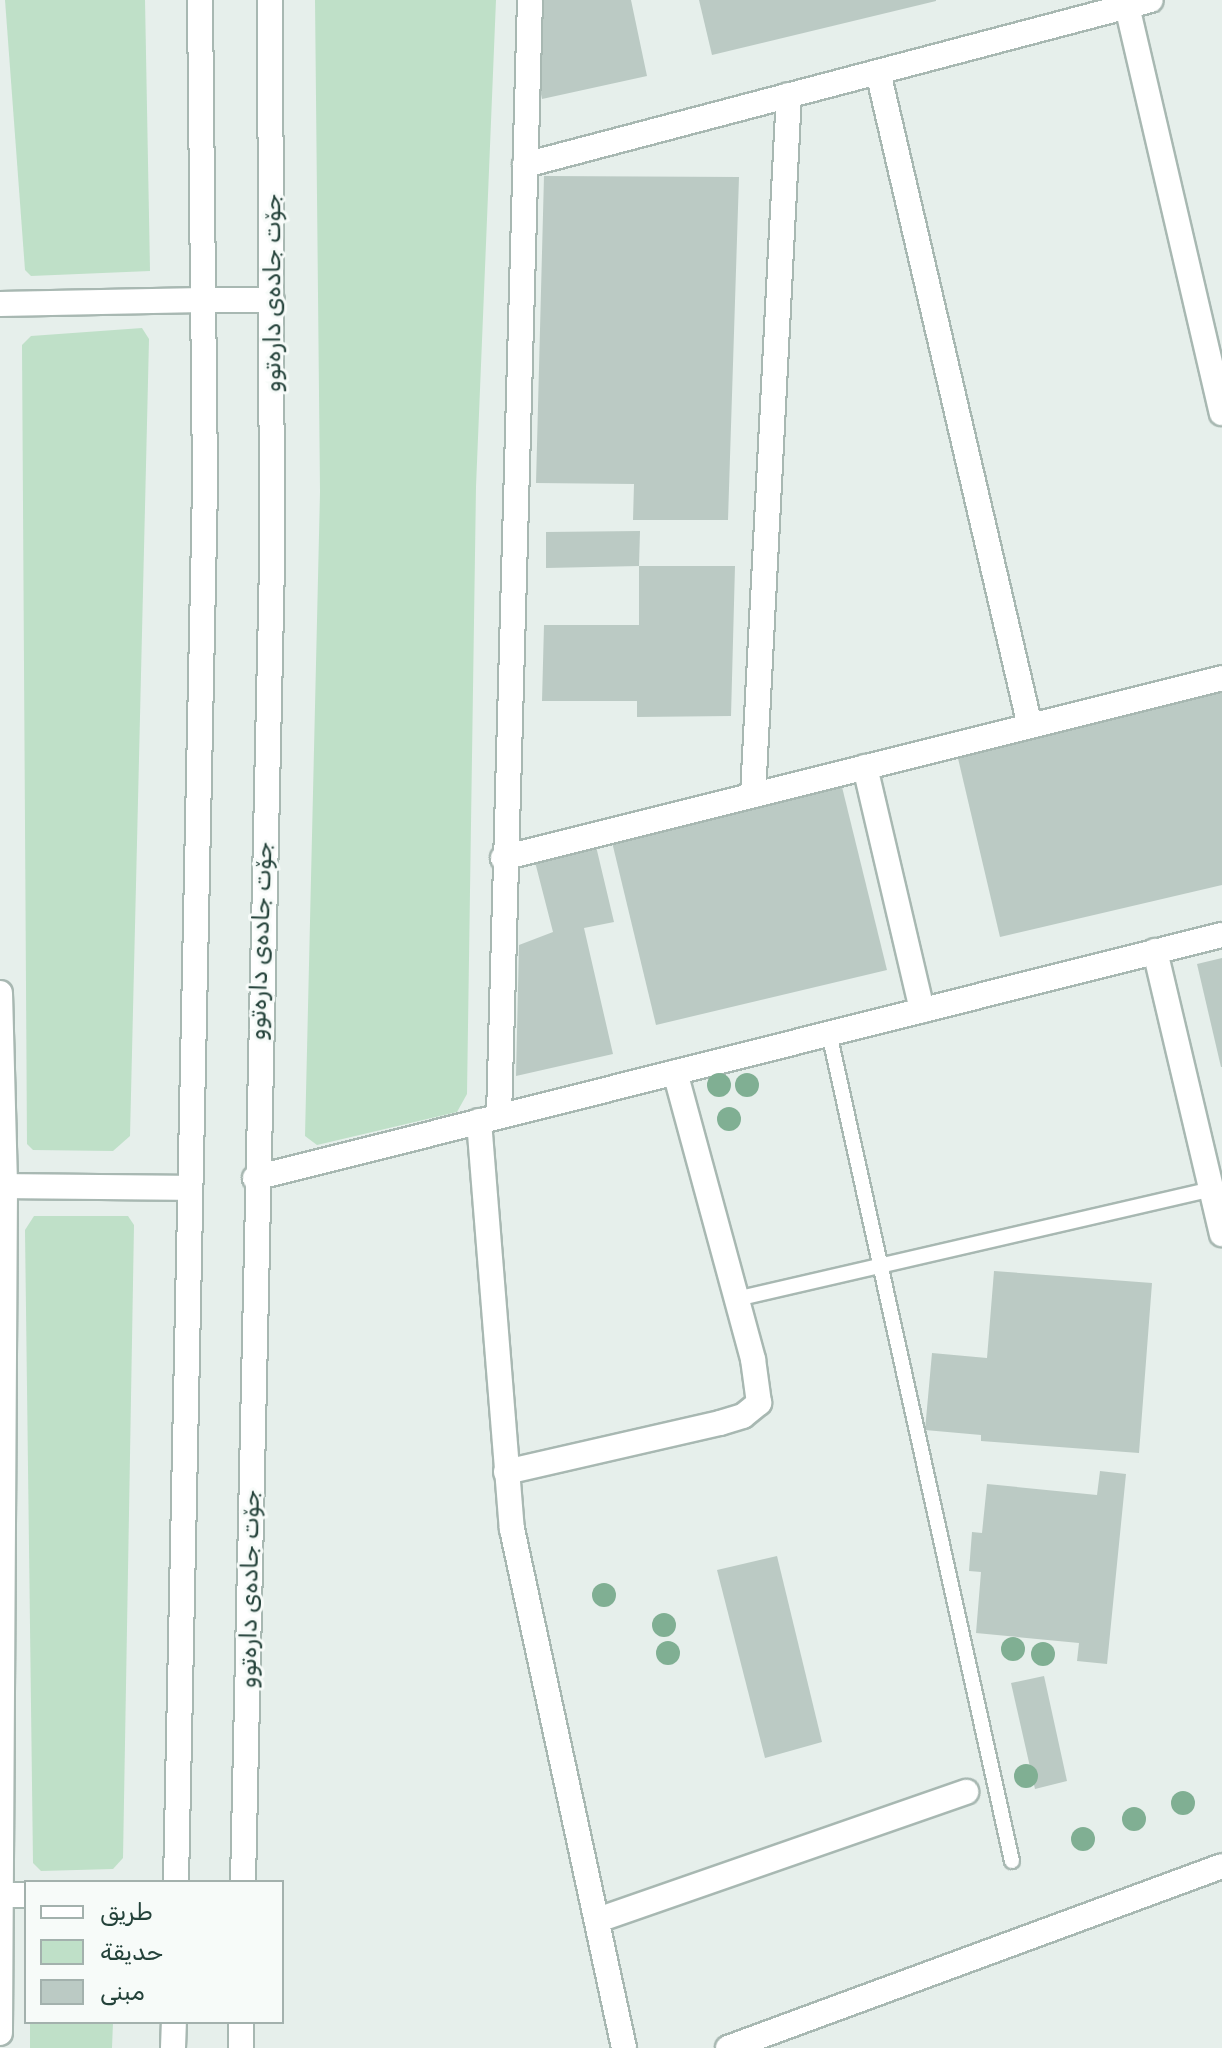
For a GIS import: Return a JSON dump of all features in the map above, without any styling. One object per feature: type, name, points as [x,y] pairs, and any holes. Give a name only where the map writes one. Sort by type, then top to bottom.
[{"type":"street","points":[[176,1880],[205,481],[200,0]]},
{"type":"street","name":"جۆت جادەی دارەتوو","points":[[243,1880],[255,1178],[272,564],[270,0]]},
{"type":"street","points":[[530,0],[503,858],[489,1119],[506,1472],[512,1529],[624,2048]]},
{"type":"street","points":[[525,165],[1151,0]]},
{"type":"street","points":[[1127,6],[1222,413]]},
{"type":"street","points":[[878,72],[1030,726]]},
{"type":"street","points":[[753,795],[789,95]]},
{"type":"street","points":[[0,304],[272,300]]},
{"type":"street","points":[[503,858],[1222,678]]},
{"type":"street","points":[[865,767],[922,1010]]},
{"type":"street","points":[[255,1178],[1222,935]]},
{"type":"street","points":[[1155,951],[1216,1188],[1222,1234]]},
{"type":"street","points":[[0,993],[9,1895],[0,2033]]},
{"type":"street","points":[[506,1472],[743,1416],[759,1403],[758,1383],[675,1072]]},
{"type":"street","points":[[2,1186],[189,1188]]},
{"type":"street","points":[[598,1920],[966,1792]]},
{"type":"street","points":[[728,2048],[1222,1866]]},
{"type":"street","points":[[173,2048],[174,2024]]},
{"type":"street","points":[[241,2024],[241,2048]]},
{"type":"lane","points":[[829,1033],[884,1267],[1012,1861]]},
{"type":"lane","points":[[736,1299],[1216,1188]]},
{"type":"green space","points":[[5,0],[145,0],[150,271],[31,276],[25,270]]},
{"type":"green space","points":[[315,0],[496,0],[476,487],[467,1094],[457,1112],[317,1145],[305,1136],[320,492]]},
{"type":"green space","points":[[142,328],[149,339],[130,1136],[113,1151],[33,1150],[27,1144],[22,345],[31,336]]},
{"type":"green space","points":[[34,1216],[128,1216],[134,1225],[123,1858],[113,1869],[41,1871],[33,1863],[25,1230]]},
{"type":"green space","points":[[30,2024],[113,2024],[112,2048],[30,2048]]},
{"type":"building","points":[[543,0],[631,0],[647,76],[542,99],[532,50],[537,49]]},
{"type":"building","points":[[699,0],[936,0],[936,1],[712,55]]},
{"type":"building","points":[[544,176],[739,177],[728,520],[633,520],[634,484],[536,483]]},
{"type":"building","points":[[640,531],[639,566],[546,568],[546,532]]},
{"type":"building","points":[[639,566],[735,566],[731,716],[637,717],[637,701],[542,701],[544,625],[639,625]]},
{"type":"building","points":[[1222,691],[1222,885],[1000,937],[957,754]]},
{"type":"building","points":[[842,787],[887,970],[656,1025],[612,842]]},
{"type":"building","points":[[595,842],[614,922],[584,928],[613,1054],[516,1076],[519,945],[553,932],[534,858]]},
{"type":"building","points":[[1222,958],[1222,1067],[1221,1067],[1197,964]]},
{"type":"building","points":[[994,1271],[1152,1283],[1139,1453],[981,1441],[981,1435],[925,1430],[932,1353],[987,1358]]},
{"type":"building","points":[[1100,1471],[1126,1474],[1107,1664],[1077,1661],[1079,1643],[976,1633],[981,1572],[969,1571],[972,1532],[982,1533],[987,1484],[1097,1495]]},
{"type":"building","points":[[777,1556],[822,1742],[765,1758],[717,1570]]},
{"type":"building","points":[[1044,1676],[1067,1781],[1035,1789],[1011,1683]]}]
